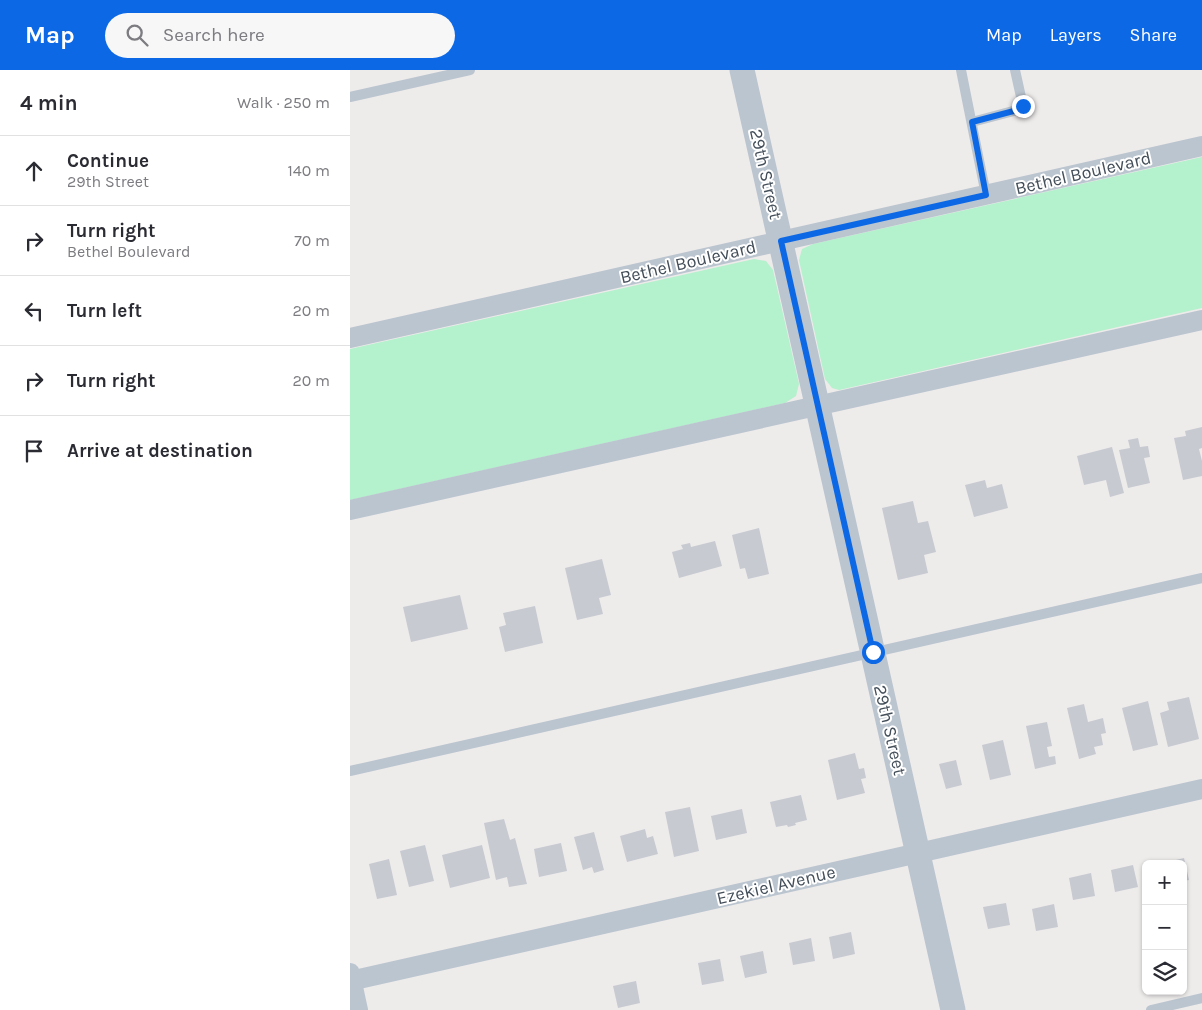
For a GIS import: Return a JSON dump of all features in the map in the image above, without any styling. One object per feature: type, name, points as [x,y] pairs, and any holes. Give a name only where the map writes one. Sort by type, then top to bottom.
[{"type":"street","name":"29th Street","points":[[742,70],[953,1010]]},
{"type":"street","name":"Bethel Boulevard","points":[[350,338],[1202,146]]},
{"type":"street","points":[[350,510],[1202,320]]},
{"type":"street","name":"Ezekiel Avenue","points":[[351,978],[1202,789]]},
{"type":"street","points":[[351,978],[358,1010]]},
{"type":"lane","points":[[350,97],[470,70]]},
{"type":"lane","points":[[961,70],[986,195]]},
{"type":"lane","points":[[972,122],[1021,109],[1023,106],[1015,70]]},
{"type":"lane","points":[[350,771],[1202,578]]},
{"type":"lane","points":[[1151,1010],[1202,998]]},
{"type":"green space","points":[[1202,157],[1202,308],[839,390],[832,388],[825,379],[799,260],[802,249],[813,244]]},
{"type":"green space","points":[[754,259],[766,261],[773,270],[799,384],[796,396],[785,403],[350,500],[350,349]]},
{"type":"building","points":[[1202,427],[1202,448],[1199,449],[1202,461],[1202,476],[1183,480],[1174,438],[1186,436],[1185,431]]},
{"type":"building","points":[[1138,438],[1140,447],[1148,446],[1150,457],[1144,458],[1150,483],[1128,488],[1119,450],[1130,448],[1128,440]]},
{"type":"building","points":[[1112,447],[1124,493],[1110,497],[1106,480],[1084,485],[1077,456]]},
{"type":"building","points":[[985,480],[987,488],[1002,484],[1008,508],[974,517],[965,485]]},
{"type":"building","points":[[913,501],[918,523],[928,521],[936,552],[924,555],[928,573],[898,580],[882,508]]},
{"type":"building","points":[[759,528],[769,574],[748,579],[745,568],[740,569],[732,535]]},
{"type":"building","points":[[715,541],[722,566],[679,578],[672,552],[683,549],[681,545],[690,543],[691,547]]},
{"type":"building","points":[[602,559],[611,595],[599,598],[603,614],[577,620],[565,568]]},
{"type":"building","points":[[460,595],[468,629],[411,642],[403,607]]},
{"type":"building","points":[[535,606],[543,643],[505,652],[499,627],[506,625],[503,613]]},
{"type":"building","points":[[1189,697],[1199,739],[1168,747],[1160,713],[1169,710],[1167,702]]},
{"type":"building","points":[[1148,701],[1158,745],[1133,751],[1122,708]]},
{"type":"building","points":[[1084,704],[1088,722],[1103,718],[1106,733],[1101,734],[1103,745],[1094,747],[1096,754],[1079,759],[1067,708]]},
{"type":"building","points":[[1047,722],[1052,746],[1047,747],[1049,757],[1055,756],[1056,764],[1035,769],[1026,726]]},
{"type":"building","points":[[1003,740],[1011,775],[990,780],[982,745]]},
{"type":"building","points":[[855,753],[859,769],[864,768],[866,778],[861,779],[865,793],[837,800],[828,760]]},
{"type":"building","points":[[956,760],[962,785],[946,789],[939,764]]},
{"type":"building","points":[[801,795],[807,820],[788,827],[787,825],[776,827],[770,802]]},
{"type":"building","points":[[690,807],[699,851],[674,857],[665,812]]},
{"type":"building","points":[[742,809],[747,833],[716,840],[711,816]]},
{"type":"building","points":[[504,819],[510,840],[515,838],[527,884],[509,887],[507,877],[496,880],[484,823]]},
{"type":"building","points":[[645,829],[647,838],[653,836],[658,854],[627,862],[620,836]]},
{"type":"building","points":[[594,832],[604,870],[594,873],[592,867],[583,870],[574,837]]},
{"type":"building","points":[[561,843],[567,871],[539,877],[534,849]]},
{"type":"building","points":[[425,845],[434,881],[409,887],[400,851]]},
{"type":"building","points":[[482,845],[490,878],[450,888],[442,855]]},
{"type":"building","points":[[389,859],[397,895],[377,899],[369,864]]},
{"type":"building","points":[[1133,865],[1138,887],[1115,892],[1111,870]]},
{"type":"building","points":[[1091,873],[1095,896],[1073,900],[1069,878]]},
{"type":"building","points":[[1006,903],[1010,925],[988,929],[983,907]]},
{"type":"building","points":[[1054,904],[1058,927],[1036,931],[1032,909]]},
{"type":"building","points":[[851,932],[855,954],[833,959],[829,937]]},
{"type":"building","points":[[811,938],[815,961],[793,965],[789,943]]},
{"type":"building","points":[[763,951],[767,973],[745,978],[740,956]]},
{"type":"building","points":[[720,959],[724,981],[702,985],[698,963]]},
{"type":"building","points":[[636,981],[640,1003],[618,1008],[613,986]]},
{"type":"route","points":[[873,652],[781,241],[986,195],[972,122],[1021,109],[1023,106]]}]
